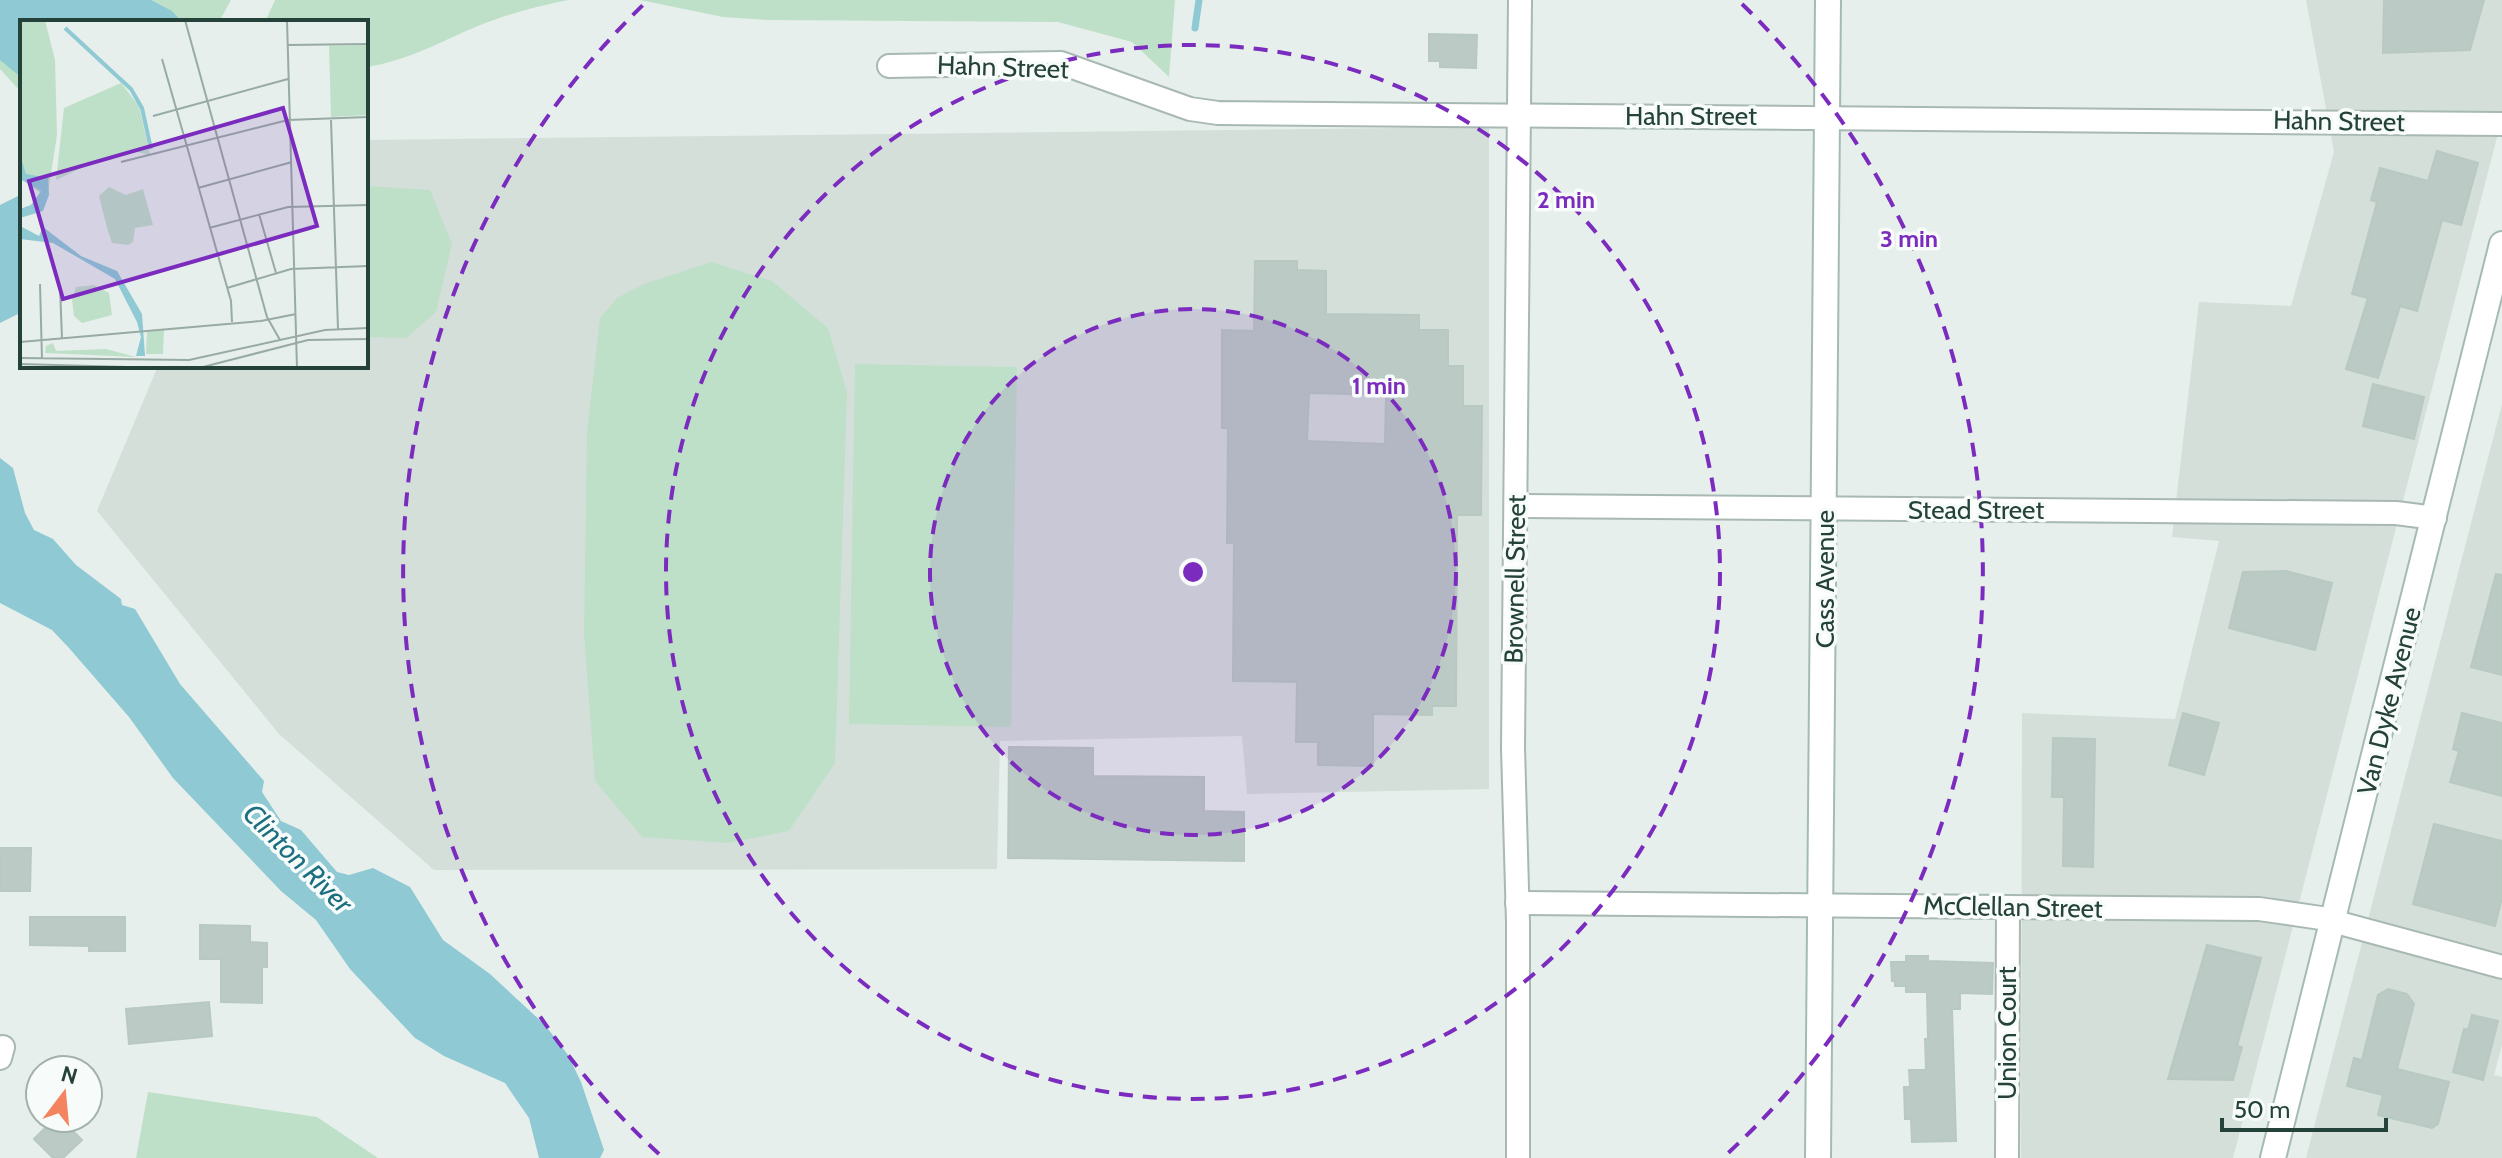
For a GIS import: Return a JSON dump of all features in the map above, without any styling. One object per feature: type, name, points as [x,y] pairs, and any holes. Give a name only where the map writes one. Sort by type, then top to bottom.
[{"type":"street","name":"Brownell Street","points":[[1518,1158],[1513,774],[1520,0]]},
{"type":"street","name":"Cass Avenue","points":[[1818,1158],[1828,0]]},
{"type":"street","name":"Hahn Street","points":[[889,66],[1061,63],[1180,106],[1218,113],[2502,124]]},
{"type":"street","name":"Van Dyke Avenue","points":[[2273,1158],[2502,244]]},
{"type":"street","name":"Stead Street","points":[[1516,506],[2396,513],[2435,518]]},
{"type":"street","name":"McClellan Street","points":[[1517,903],[2259,909],[2334,921],[2502,967]]},
{"type":"street","name":"Union Court","points":[[2007,1158],[2008,907]]},
{"type":"shaded area","points":[[2306,0],[2502,0],[2502,118],[2233,1158],[2021,1158],[2022,713],[2175,719],[2219,541],[2172,537],[2199,302],[2291,306],[2334,152]]},
{"type":"shaded area","points":[[1489,127],[1489,789],[1247,794],[1242,736],[1000,741],[997,869],[434,870],[279,734],[97,511],[157,368],[368,368],[368,140]]},
{"type":"shaded area","points":[[2502,404],[2502,1045],[2494,1075],[2502,1077],[2502,1158],[2306,1158]]},
{"type":"green space","points":[[0,0],[231,0],[220,20],[20,20],[20,91],[0,69]]},
{"type":"green space","points":[[275,0],[568,0],[500,18],[410,56],[368,67],[368,20],[266,20]]},
{"type":"green space","points":[[640,0],[1175,0],[1169,77],[1132,42],[1058,22],[767,20],[723,17]]},
{"type":"green space","points":[[368,186],[430,190],[452,244],[436,312],[406,338],[368,337]]},
{"type":"green space","points":[[711,262],[772,281],[828,328],[847,392],[835,763],[789,831],[728,843],[642,837],[595,781],[584,634],[587,432],[600,318],[617,298],[644,284]]},
{"type":"green space","points":[[855,364],[1017,367],[1011,727],[849,724]]},
{"type":"green space","points":[[148,1092],[317,1117],[378,1158],[136,1158]]},
{"type":"water","points":[[0,0],[151,0],[172,11],[180,20],[20,20],[20,76],[0,60]]},
{"type":"water","points":[[20,195],[20,313],[0,323],[0,205]]},
{"type":"water","name":"Clinton River","points":[[0,458],[13,468],[25,513],[34,530],[53,539],[76,565],[121,599],[122,605],[135,609],[180,684],[264,781],[262,792],[281,821],[301,830],[337,872],[349,875],[373,868],[410,887],[443,940],[490,974],[545,1025],[568,1055],[581,1082],[604,1150],[600,1158],[539,1158],[529,1118],[505,1083],[444,1056],[415,1038],[350,969],[316,920],[281,891],[173,778],[129,717],[52,630],[0,603]]},
{"type":"building","points":[[2384,0],[2484,0],[2470,50],[2383,53]]},
{"type":"building","points":[[1429,34],[1477,35],[1476,68],[1440,67],[1440,61],[1429,61]]},
{"type":"building","points":[[2437,151],[2478,163],[2461,225],[2442,220],[2417,311],[2400,306],[2378,378],[2346,369],[2368,298],[2352,294],[2377,202],[2371,200],[2380,168],[2428,181]]},
{"type":"building","points":[[1255,261],[1297,261],[1297,270],[1326,271],[1326,314],[1419,315],[1419,330],[1448,330],[1448,366],[1463,366],[1463,406],[1482,406],[1481,515],[1457,515],[1456,706],[1432,706],[1432,715],[1373,714],[1373,766],[1318,765],[1318,742],[1296,742],[1297,682],[1233,681],[1234,543],[1227,543],[1228,428],[1222,428],[1222,330],[1254,331]],"holes":[[[1309,393],[1386,395],[1385,444],[1307,441]]]},
{"type":"building","points":[[2373,384],[2424,397],[2414,439],[2363,426]]},
{"type":"building","points":[[2286,571],[2332,583],[2315,650],[2229,628],[2243,572]]},
{"type":"building","points":[[2496,574],[2502,575],[2502,675],[2471,667]]},
{"type":"building","points":[[2183,713],[2219,723],[2204,775],[2169,765]]},
{"type":"building","points":[[2462,713],[2502,723],[2502,796],[2450,782],[2459,751],[2453,749]]},
{"type":"building","points":[[2053,738],[2095,739],[2093,867],[2063,866],[2064,797],[2052,797]]},
{"type":"building","points":[[1009,747],[1093,748],[1093,776],[1204,777],[1204,811],[1244,812],[1244,861],[1008,858]]},
{"type":"building","points":[[2434,824],[2502,841],[2502,898],[2495,926],[2413,904]]},
{"type":"building","points":[[0,848],[31,848],[30,891],[0,891]]},
{"type":"building","points":[[30,917],[125,917],[125,951],[89,951],[89,946],[30,945]]},
{"type":"building","points":[[200,925],[250,926],[250,942],[267,943],[267,967],[262,967],[262,1003],[221,1002],[221,959],[200,959]]},
{"type":"building","points":[[2207,945],[2261,958],[2237,1046],[2242,1047],[2233,1080],[2168,1079]]},
{"type":"building","points":[[1906,956],[1928,956],[1928,961],[1993,963],[1992,994],[1960,993],[1960,1009],[1952,1009],[1956,1141],[1912,1142],[1911,1119],[1905,1119],[1904,1087],[1910,1087],[1909,1070],[1926,1070],[1925,1039],[1928,1039],[1927,992],[1906,992],[1906,986],[1895,986],[1895,981],[1892,981],[1891,962],[1906,962]]},
{"type":"building","points":[[2388,989],[2407,994],[2414,1004],[2397,1069],[2449,1082],[2438,1124],[2432,1128],[2378,1115],[2383,1095],[2347,1086],[2354,1058],[2362,1060],[2378,995]]},
{"type":"building","points":[[209,1002],[212,1036],[129,1044],[126,1009]]},
{"type":"building","points":[[2472,1015],[2498,1021],[2483,1080],[2453,1072],[2464,1029],[2468,1030]]},
{"type":"building","points":[[39,1134],[76,1134],[82,1140],[63,1158],[53,1158],[34,1139]]},
{"type":"waterway","points":[[1195,28],[1199,0]]}]
